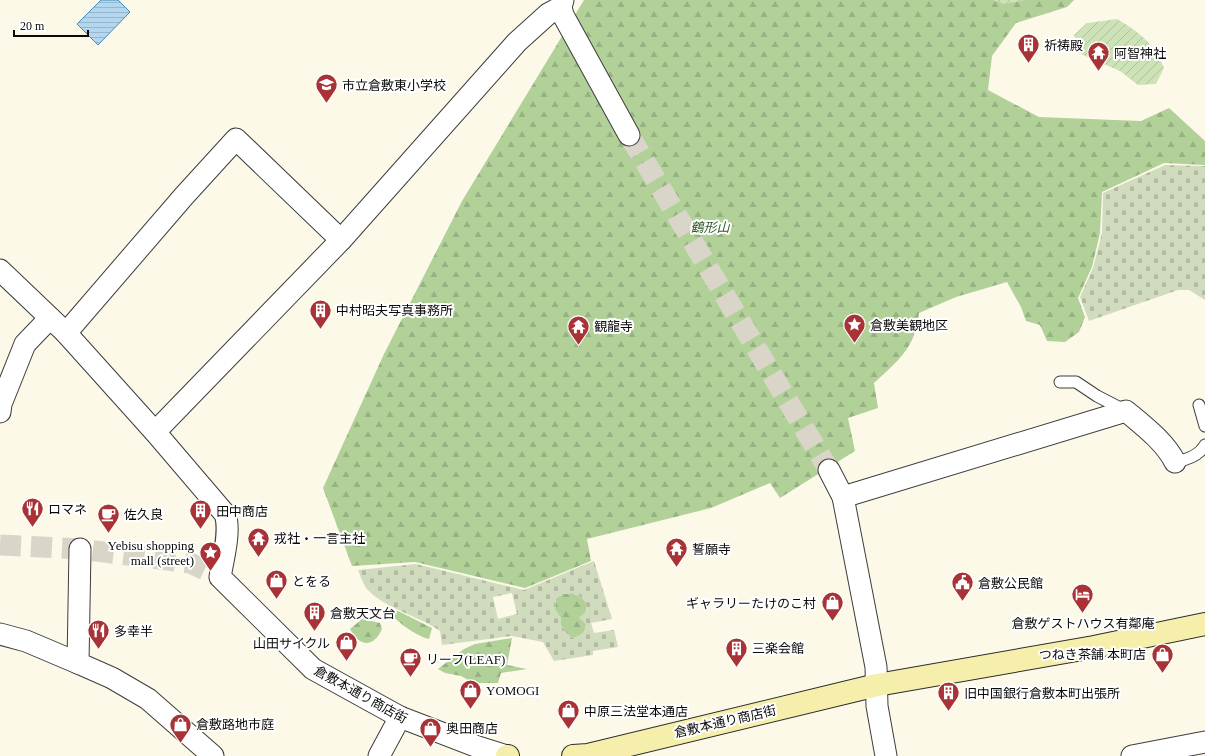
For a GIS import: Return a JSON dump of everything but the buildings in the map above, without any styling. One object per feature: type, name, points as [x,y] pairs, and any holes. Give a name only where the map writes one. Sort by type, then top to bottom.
[{"type":"street","points":[[562,4],[563,15],[629,135]]},
{"type":"street","points":[[0,270],[66,333],[155,432],[341,240],[517,42],[548,14],[562,4]]},
{"type":"street","points":[[66,333],[184,196],[236,139],[341,240]]},
{"type":"street","points":[[0,412],[1,404],[25,344],[50,318]]},
{"type":"street","points":[[843,497],[1126,411],[1147,429],[1171,455],[1175,462]]},
{"type":"street","name":"倉敷本通り商店街","points":[[155,432],[225,514],[227,520],[227,530],[220,577],[313,669],[400,717],[478,747],[507,756]]},
{"type":"street","points":[[829,470],[843,497],[876,667],[878,706],[886,756]]},
{"type":"street","points":[[78,663],[80,556]]},
{"type":"street","name":"倉敷本通り商店街","points":[[573,756],[588,755],[876,685],[1094,647],[1205,624]]},
{"type":"street","points":[[0,634],[26,641],[112,678],[148,699],[213,756]]},
{"type":"street","points":[[379,756],[400,717]]},
{"type":"street","points":[[1132,756],[1205,742]]},
{"type":"lane","points":[[1060,382],[1076,382],[1097,396],[1126,411]]},
{"type":"lane","points":[[1199,405],[1205,426]]},
{"type":"lane","points":[[1175,462],[1187,459],[1197,454],[1205,445]]},
{"type":"green space","name":"鶴形山","points":[[584,0],[1074,0],[1067,7],[1016,23],[992,56],[988,90],[1039,117],[1141,121],[1169,108],[1205,141],[1205,165],[1164,163],[1102,192],[1100,233],[1092,267],[1078,298],[1085,317],[1079,332],[1065,342],[1047,341],[1040,325],[1026,321],[1021,307],[1007,282],[956,297],[919,313],[917,325],[910,344],[891,368],[874,383],[878,408],[848,418],[855,451],[780,498],[770,483],[711,508],[587,539],[591,561],[525,588],[415,562],[352,566],[323,488],[384,354],[462,201]]},
{"type":"green space","points":[[993,0],[1026,0],[1004,4]]},
{"type":"green space","points":[[1117,19],[1145,39],[1156,52],[1164,68],[1156,84],[1138,85],[1120,71],[1081,54],[1074,35],[1087,23]]},
{"type":"green space","points":[[1165,165],[1205,166],[1205,300],[1189,290],[1178,290],[1089,321],[1080,297],[1093,268],[1102,233],[1103,193]]},
{"type":"green space","points":[[594,561],[612,619],[591,623],[594,633],[614,630],[618,647],[593,651],[593,655],[554,661],[543,642],[512,636],[442,645],[440,631],[423,621],[386,604],[370,592],[363,582],[358,570],[416,564],[524,590]],"holes":[[[512,593],[517,614],[498,619],[493,597]],[[572,593],[581,597],[587,606],[587,610],[579,618],[586,624],[584,632],[572,638],[565,632],[561,625],[561,618],[555,610],[556,598],[563,594]]]},
{"type":"green space","points":[[572,593],[584,600],[587,606],[583,620],[586,624],[585,630],[580,635],[572,638],[565,632],[561,625],[561,618],[555,610],[556,598],[563,594]]},
{"type":"green space","points":[[391,610],[398,611],[432,628],[429,639],[424,638],[403,625],[393,617],[390,613]]},
{"type":"green space","points":[[362,619],[380,623],[382,629],[379,635],[371,642],[367,643],[358,640],[350,629]]},
{"type":"green space","points":[[512,638],[507,665],[527,669],[501,673],[498,683],[474,683],[461,676],[445,673],[438,669],[464,649],[475,644]]},
{"type":"water","points":[[101,0],[118,0],[130,12],[98,45],[77,24]]},
{"type":"tunnel","points":[[629,135],[829,470]]},
{"type":"tunnel","points":[[0,545],[80,549],[190,563],[220,577]]},
{"type":"place","name":"祈祷殿","points":[[1028,64]]},
{"type":"place","name":"阿智神社","points":[[1099,72]]},
{"type":"place","name":"市立倉敷東小学校","points":[[326,104]]},
{"type":"place","name":"中村昭夫写真事務所","points":[[320,330]]},
{"type":"place","name":"倉敷美観地区","points":[[855,344]]},
{"type":"place","name":"観龍寺","points":[[579,346]]},
{"type":"place","name":"ロマネ","points":[[32,528]]},
{"type":"place","name":"田中商店","points":[[201,530]]},
{"type":"place","name":"佐久良","points":[[108,534]]},
{"type":"place","name":"戎社・一言主社","points":[[259,558]]},
{"type":"place","name":"誓願寺","points":[[676,568]]},
{"type":"place","name":"Yebisu shopping mall (street)","points":[[210,572]]},
{"type":"place","name":"とをる","points":[[276,600]]},
{"type":"place","name":"倉敷公民館","points":[[963,602]]},
{"type":"place","name":"倉敷ゲストハウス有鄰庵","points":[[1083,614]]},
{"type":"place","name":"ギャラリーたけのこ村","points":[[832,622]]},
{"type":"place","name":"倉敷天文台","points":[[314,632]]},
{"type":"place","name":"多幸半","points":[[99,650]]},
{"type":"place","name":"山田サイクル","points":[[346,662]]},
{"type":"place","name":"三楽会館","points":[[737,668]]},
{"type":"place","name":"つねき茶舗 本町店","points":[[1162,674]]},
{"type":"place","name":"リーフ(LEAF)","points":[[410,678]]},
{"type":"place","name":"YOMOGI","points":[[471,710]]},
{"type":"place","name":"旧中国銀行倉敷本町出張所","points":[[948,712]]},
{"type":"place","name":"中原三法堂本通店","points":[[569,730]]},
{"type":"place","name":"倉敷路地市庭","points":[[181,744]]},
{"type":"place","name":"奥田商店","points":[[431,748]]}]
